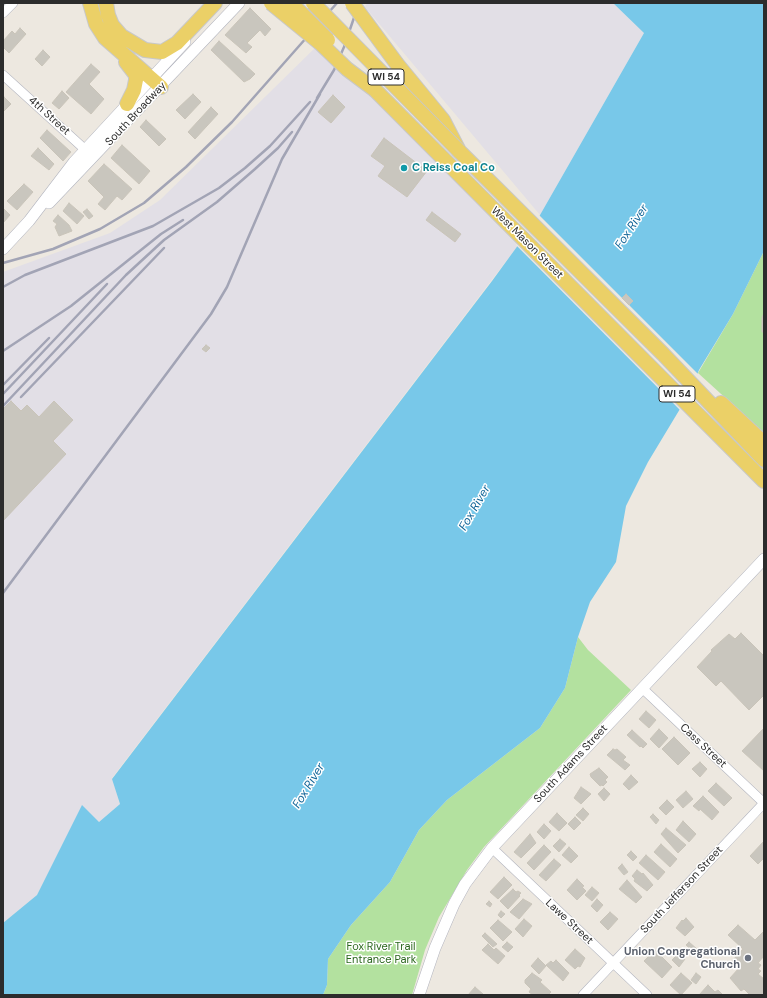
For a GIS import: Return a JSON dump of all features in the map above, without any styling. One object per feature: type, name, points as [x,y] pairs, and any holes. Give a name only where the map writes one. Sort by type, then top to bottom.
[{"type":"main road","points":[[90,3],[96,24],[112,36],[159,79]]},
{"type":"main road","points":[[106,3],[112,36],[110,47],[128,64],[136,75],[136,85],[127,104]]},
{"type":"main road","points":[[112,36],[145,50],[162,52],[177,43],[215,3]]},
{"type":"main road","points":[[271,3],[320,43],[347,69],[374,90]]},
{"type":"main road","name":"West Mason Street","points":[[291,3],[352,64],[374,90],[764,481]]},
{"type":"main road","name":"West Mason Street","points":[[313,3],[663,354],[764,460]]},
{"type":"main road","points":[[352,3],[386,50],[443,120],[460,151]]},
{"type":"main road","points":[[663,354],[700,384],[764,443]]},
{"type":"main road","points":[[751,468],[764,488]]},
{"type":"street","points":[[3,13],[13,3]]},
{"type":"street","name":"South Broadway","points":[[29,221],[47,205],[94,157],[220,3]]},
{"type":"street","name":"South Broadway","points":[[3,249],[29,221],[85,149],[127,104],[159,79],[240,3]]},
{"type":"street","name":"4th Street","points":[[3,75],[94,157]]},
{"type":"street","name":"South Adams Street","points":[[419,995],[435,948],[454,904],[465,884],[492,848],[764,559]]},
{"type":"street","name":"Cass Street","points":[[642,688],[764,803]]},
{"type":"street","name":"South Jefferson Street","points":[[583,995],[764,803]]},
{"type":"street","name":"Lawe Street","points":[[492,848],[647,995]]},
{"type":"shaded area","points":[[367,3],[613,3],[644,33],[540,215],[365,7]]},
{"type":"shaded area","points":[[320,43],[523,239],[112,778],[120,804],[99,822],[82,806],[37,895],[3,923],[3,272],[110,233],[160,200]]},
{"type":"green space","points":[[764,251],[764,433],[698,373],[733,314]]},
{"type":"green space","name":"Fox River Trail Entrance Park","points":[[578,637],[588,650],[631,690],[484,847],[467,870],[439,917],[425,950],[412,995],[323,995],[327,985],[328,959],[351,925],[390,882],[419,830],[447,800],[540,728],[565,688]]},
{"type":"water","name":"Fox River","points":[[613,3],[764,3],[764,251],[733,314],[699,370],[689,394],[648,462],[626,506],[616,562],[590,602],[578,637],[565,688],[540,728],[447,800],[419,830],[390,882],[351,925],[328,959],[327,985],[323,995],[3,995],[3,923],[37,895],[82,805],[99,822],[120,804],[112,779],[492,281],[540,215],[644,33]]},
{"type":"pier","points":[[538,214],[699,375],[691,395],[681,411],[516,245]]},
{"type":"building","points":[[250,8],[271,29],[265,36],[260,30],[247,43],[252,47],[246,53],[225,35]]},
{"type":"building","points":[[20,28],[26,34],[9,53],[3,47],[3,41],[12,31],[15,34]]},
{"type":"building","points":[[219,41],[255,74],[250,79],[244,82],[211,50]]},
{"type":"building","points":[[43,50],[50,57],[42,66],[35,59]]},
{"type":"building","points":[[91,64],[100,72],[89,84],[104,99],[91,114],[66,92]]},
{"type":"building","points":[[62,91],[69,98],[59,109],[52,103]]},
{"type":"building","points":[[193,94],[201,102],[185,119],[176,110]]},
{"type":"building","points":[[333,95],[345,107],[331,123],[318,112]]},
{"type":"building","points":[[4,97],[11,104],[3,112],[3,98]]},
{"type":"building","points":[[211,107],[218,114],[195,139],[188,132]]},
{"type":"building","points":[[146,120],[166,139],[159,146],[140,127]]},
{"type":"building","points":[[47,130],[71,152],[63,161],[40,138]]},
{"type":"building","name":"C Reiss Coal Co","points":[[384,138],[427,171],[407,197],[378,176],[385,166],[371,156]]},
{"type":"building","points":[[122,145],[150,171],[139,184],[111,158]]},
{"type":"building","points":[[38,148],[54,164],[49,170],[31,156]]},
{"type":"building","points":[[104,164],[132,189],[122,200],[117,196],[105,210],[98,204],[104,197],[88,181]]},
{"type":"building","points":[[24,184],[33,192],[17,210],[7,201]]},
{"type":"building","points":[[69,203],[84,216],[77,224],[63,211]]},
{"type":"building","points":[[3,208],[10,215],[3,223]]},
{"type":"building","points":[[87,209],[93,216],[89,219],[83,212]]},
{"type":"building","points":[[432,212],[461,234],[455,242],[426,220]]},
{"type":"building","points":[[58,215],[69,225],[72,231],[59,236],[55,227],[57,224],[53,221]]},
{"type":"building","points":[[626,294],[633,301],[629,305],[622,298]]},
{"type":"building","points":[[764,313],[764,332],[762,332],[762,318]]},
{"type":"building","points":[[206,345],[210,348],[206,352],[202,349]]},
{"type":"building","points":[[11,401],[21,411],[27,405],[39,417],[54,401],[73,420],[53,441],[66,454],[3,521],[3,409]]},
{"type":"building","points":[[741,633],[764,656],[764,695],[749,710],[721,681],[716,686],[697,667],[712,651],[711,650],[729,634],[735,639]]},
{"type":"building","points":[[646,711],[656,720],[649,728],[639,719]]},
{"type":"building","points":[[764,728],[764,771],[742,751]]},
{"type":"building","points":[[659,729],[668,738],[659,748],[650,739]]},
{"type":"building","points":[[632,730],[647,744],[643,748],[627,735]]},
{"type":"building","points":[[674,737],[690,753],[678,765],[662,749]]},
{"type":"building","points":[[613,749],[617,749],[626,757],[623,760],[630,765],[625,770],[607,755]]},
{"type":"building","points":[[700,762],[707,769],[700,777],[692,769]]},
{"type":"building","points":[[599,768],[608,777],[605,780],[607,782],[603,786],[600,786],[590,774]]},
{"type":"building","points":[[631,775],[638,782],[629,790],[623,784]]},
{"type":"building","points":[[716,783],[732,798],[724,806],[708,791]]},
{"type":"building","points":[[581,787],[591,794],[581,804],[574,798]]},
{"type":"building","points":[[604,788],[610,794],[604,801],[598,794]]},
{"type":"building","points":[[686,791],[693,799],[683,808],[676,800]]},
{"type":"building","points":[[703,796],[719,812],[712,820],[700,809],[699,811],[693,806]]},
{"type":"building","points":[[667,800],[674,807],[666,815],[659,808]]},
{"type":"building","points":[[583,808],[589,814],[583,821],[576,815]]},
{"type":"building","points":[[557,813],[567,823],[559,831],[549,822]]},
{"type":"building","points":[[653,814],[659,820],[656,824],[650,817]]},
{"type":"building","points":[[575,817],[581,823],[574,830],[568,824]]},
{"type":"building","points":[[683,821],[696,834],[689,842],[676,830]]},
{"type":"building","points":[[544,824],[551,831],[544,839],[537,832]]},
{"type":"building","points":[[666,828],[686,845],[678,853],[661,834]]},
{"type":"building","points":[[530,834],[536,843],[521,858],[514,852]]},
{"type":"building","points":[[560,839],[566,844],[559,852],[553,846]]},
{"type":"building","points":[[764,841],[764,858],[758,864],[750,856]]},
{"type":"building","points":[[661,844],[677,859],[670,867],[654,852]]},
{"type":"building","points":[[544,845],[551,852],[534,870],[527,863]]},
{"type":"building","points":[[569,847],[578,856],[571,863],[562,855]]},
{"type":"building","points":[[631,851],[637,857],[633,861],[627,855]]},
{"type":"building","points":[[646,855],[665,872],[658,880],[639,863]]},
{"type":"building","points":[[554,859],[561,865],[546,881],[539,875]]},
{"type":"building","points":[[622,864],[628,872],[624,875],[618,868]]},
{"type":"building","points":[[637,870],[642,874],[643,873],[653,885],[647,891],[634,881],[635,879],[632,876]]},
{"type":"building","points":[[504,877],[512,885],[498,899],[490,892]]},
{"type":"building","points":[[577,879],[584,886],[582,887],[586,891],[577,900],[567,890]]},
{"type":"building","points":[[627,880],[642,897],[636,903],[619,889]]},
{"type":"building","points":[[592,887],[599,893],[592,901],[585,895]]},
{"type":"building","points":[[513,889],[516,892],[518,891],[521,893],[508,909],[500,901]]},
{"type":"building","points":[[523,899],[532,904],[519,919],[510,912]]},
{"type":"building","points":[[597,899],[603,905],[597,912],[591,906]]},
{"type":"building","points":[[489,901],[492,904],[490,907],[486,904]]},
{"type":"building","points":[[501,911],[505,914],[501,918],[498,915]]},
{"type":"building","points":[[610,912],[618,919],[608,930],[600,922]]},
{"type":"building","points":[[686,918],[694,927],[685,936],[676,928],[682,920],[683,921]]},
{"type":"building","points":[[524,919],[532,926],[523,937],[515,929]]},
{"type":"building","points":[[498,920],[512,932],[503,941],[490,928]]},
{"type":"building","name":"Union Congregational Church","points":[[738,925],[755,940],[764,931],[764,956],[758,963],[761,965],[758,969],[761,971],[758,974],[764,979],[764,995],[750,995],[744,989],[741,991],[730,978],[739,968],[732,961],[743,949],[728,935]]},
{"type":"building","points":[[485,933],[497,944],[493,947],[482,936]]},
{"type":"building","points":[[507,942],[513,947],[508,952],[502,947]]},
{"type":"building","points":[[689,942],[698,950],[695,953],[686,945]]},
{"type":"building","points":[[488,944],[494,950],[496,948],[505,956],[498,964],[482,950]]},
{"type":"building","points":[[575,949],[585,958],[580,967],[578,966],[575,969],[565,960]]},
{"type":"building","points":[[655,950],[672,967],[662,978],[644,961]]},
{"type":"building","points":[[679,953],[685,959],[679,967],[672,960]]},
{"type":"building","points":[[538,958],[546,966],[539,974],[531,966]]},
{"type":"building","points":[[556,960],[569,973],[563,981],[546,965],[551,961],[553,963]]},
{"type":"building","points":[[532,973],[542,980],[540,982],[551,992],[548,995],[533,995],[529,992],[531,989],[525,983],[525,980]]},
{"type":"building","points":[[681,973],[692,983],[681,995],[670,985]]},
{"type":"building","points":[[696,973],[701,977],[696,984],[691,980]]},
{"type":"building","points":[[708,985],[715,992],[718,990],[723,995],[699,995]]},
{"type":"building","points":[[475,987],[484,995],[468,995]]},
{"type":"railway","points":[[3,263],[53,249],[100,229],[144,203],[186,167],[232,122],[337,3]]},
{"type":"railway","points":[[317,98],[334,70],[344,47],[359,3]]},
{"type":"railway","points":[[3,593],[211,314],[227,287],[282,159],[320,94]]},
{"type":"railway","points":[[3,287],[25,275],[153,226],[219,188],[270,146],[310,102]]},
{"type":"railway","points":[[3,406],[126,275],[164,240],[217,202],[278,148],[292,132]]},
{"type":"railway","points":[[3,351],[71,306],[161,234],[183,220]]},
{"type":"railway","points":[[21,397],[164,248]]},
{"type":"railway","points":[[3,394],[107,284]]},
{"type":"railway","points":[[3,385],[49,338]]},
{"type":"place","name":"C Reiss Coal Co","points":[[404,168]]},
{"type":"place","name":"Union Congregational Church","points":[[748,958]]}]
